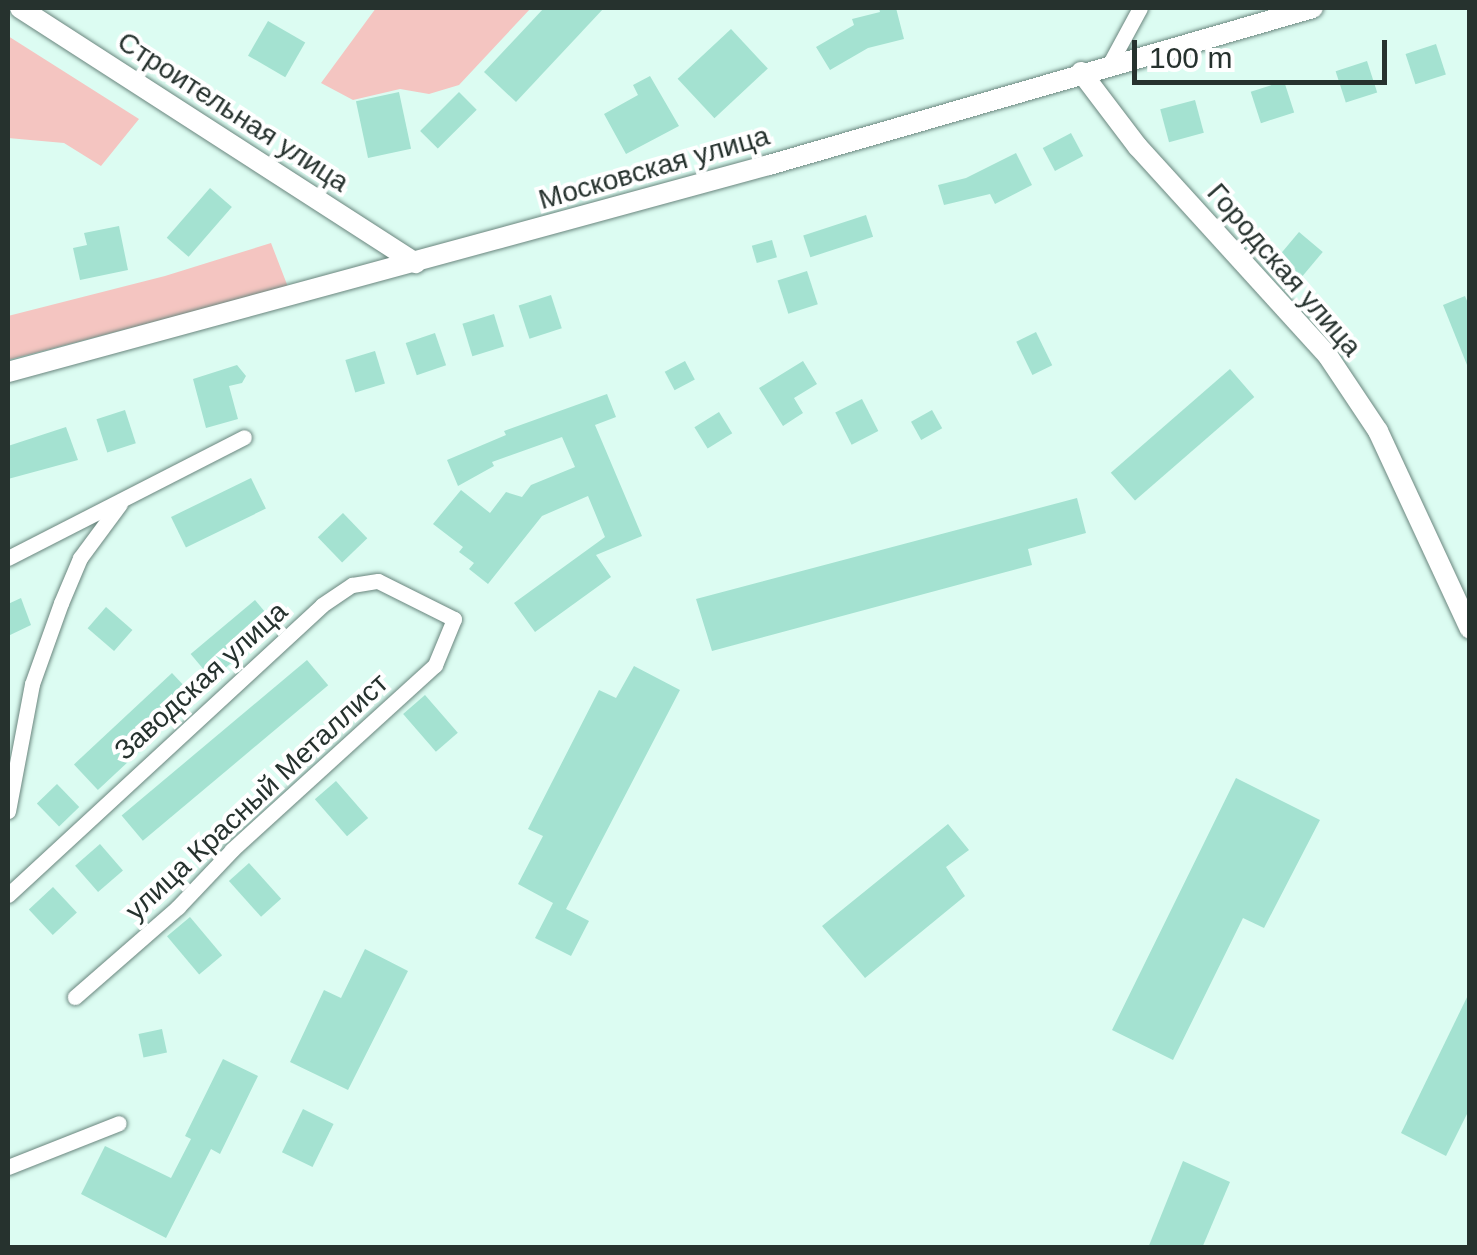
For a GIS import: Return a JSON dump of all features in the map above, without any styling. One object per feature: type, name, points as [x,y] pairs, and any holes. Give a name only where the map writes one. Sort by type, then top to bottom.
[{"type":"main road","name":"Строительная улица","points":[[20,8],[416,263]]},
{"type":"main road","name":"Московская улица","points":[[8,372],[416,263],[1313,8]]},
{"type":"main road","name":"Городская улица","points":[[1082,72],[1138,147],[1328,356],[1378,431],[1470,630]]},
{"type":"street","points":[[1109,65],[1140,8]]},
{"type":"street","points":[[8,558],[120,504],[244,437]]},
{"type":"street","points":[[8,810],[13,755],[32,684],[61,603],[80,558],[120,504]]},
{"type":"street","name":"Заводская улица","points":[[8,895],[322,605],[352,584],[378,581],[454,619]]},
{"type":"street","name":"улица Красный Металлист","points":[[75,997],[178,907],[232,850],[435,665],[454,619]]},
{"type":"street","points":[[8,1167],[119,1123]]},
{"type":"shaded area","points":[[376,8],[531,8],[459,85],[429,94],[400,89],[353,100],[321,83]]},
{"type":"shaded area","points":[[8,36],[139,119],[101,166],[64,143],[8,138]]},
{"type":"shaded area","points":[[271,243],[288,287],[8,360],[8,316],[165,276]]},
{"type":"building","points":[[544,8],[604,8],[516,102],[484,72]]},
{"type":"building","points":[[879,8],[896,8],[904,39],[868,48],[830,70],[816,47],[854,25],[852,19],[880,12]]},
{"type":"building","points":[[268,21],[305,42],[285,77],[248,56]]},
{"type":"building","points":[[731,29],[768,68],[714,118],[678,79]]},
{"type":"building","points":[[1436,44],[1446,74],[1415,84],[1406,54]]},
{"type":"building","points":[[1367,61],[1377,92],[1346,103],[1336,71]]},
{"type":"building","points":[[650,76],[679,126],[626,154],[604,114],[638,95],[633,85]]},
{"type":"building","points":[[1284,81],[1294,112],[1261,123],[1251,92]]},
{"type":"building","points":[[399,92],[411,149],[368,158],[356,101]]},
{"type":"building","points":[[459,92],[477,110],[438,149],[420,131]]},
{"type":"building","points":[[1195,100],[1204,133],[1169,142],[1160,109]]},
{"type":"building","points":[[1071,133],[1083,156],[1055,171],[1043,148]]},
{"type":"building","points":[[1016,153],[1032,185],[995,204],[990,194],[944,205],[938,185],[966,178]]},
{"type":"building","points":[[210,188],[232,207],[189,257],[167,238]]},
{"type":"building","points":[[866,215],[873,237],[810,257],[803,235]]},
{"type":"building","points":[[119,226],[128,270],[80,280],[73,248],[87,245],[84,233]]},
{"type":"building","points":[[1299,232],[1323,252],[1302,276],[1278,257]]},
{"type":"building","points":[[772,240],[777,257],[757,263],[752,246]]},
{"type":"building","points":[[807,271],[818,304],[788,314],[778,281]]},
{"type":"building","points":[[551,295],[562,328],[529,339],[519,306]]},
{"type":"building","points":[[1465,296],[1470,308],[1469,370],[1443,305]]},
{"type":"building","points":[[494,314],[504,347],[472,356],[462,324]]},
{"type":"building","points":[[1036,332],[1052,365],[1032,375],[1016,342]]},
{"type":"building","points":[[435,333],[446,365],[417,375],[406,343]]},
{"type":"building","points":[[375,351],[385,384],[355,393],[345,360]]},
{"type":"building","points":[[685,361],[695,380],[675,390],[665,372]]},
{"type":"building","points":[[803,361],[817,384],[794,398],[803,413],[783,426],[759,388]]},
{"type":"building","points":[[237,365],[246,376],[242,383],[229,386],[238,419],[206,428],[193,379]]},
{"type":"building","points":[[1230,369],[1254,397],[1135,501],[1111,473]]},
{"type":"building","points":[[607,394],[616,417],[595,425],[642,536],[596,555],[611,577],[535,632],[514,603],[605,537],[588,496],[542,516],[488,584],[469,569],[474,563],[459,552],[463,547],[433,524],[461,490],[490,513],[506,492],[522,497],[531,485],[575,467],[562,437],[492,462],[494,466],[458,486],[447,460],[506,435],[504,431]]},
{"type":"building","points":[[862,399],[878,431],[852,445],[835,413]]},
{"type":"building","points":[[125,410],[136,443],[107,453],[96,419]]},
{"type":"building","points":[[932,410],[942,428],[921,440],[911,422]]},
{"type":"building","points":[[719,412],[732,433],[708,449],[694,427]]},
{"type":"building","points":[[66,427],[78,460],[8,479],[8,446]]},
{"type":"building","points":[[251,478],[266,509],[186,548],[171,517]]},
{"type":"building","points":[[1077,498],[1086,533],[1028,549],[1032,565],[712,651],[696,599]]},
{"type":"building","points":[[343,513],[367,538],[342,562],[318,537]]},
{"type":"building","points":[[21,598],[31,625],[8,636],[8,604]]},
{"type":"building","points":[[255,600],[276,625],[212,679],[191,654]]},
{"type":"building","points":[[106,607],[132,630],[114,651],[88,628]]},
{"type":"building","points":[[307,660],[328,685],[143,841],[122,816]]},
{"type":"building","points":[[634,666],[680,690],[566,909],[589,921],[571,956],[535,938],[553,903],[518,884],[543,836],[528,829],[599,690],[616,698]]},
{"type":"building","points":[[172,673],[196,699],[98,790],[74,764]]},
{"type":"building","points":[[425,695],[458,733],[436,752],[403,714]]},
{"type":"building","points":[[1236,778],[1320,820],[1264,928],[1243,918],[1173,1060],[1112,1030]]},
{"type":"building","points":[[336,781],[368,818],[347,836],[315,799]]},
{"type":"building","points":[[57,784],[79,807],[59,826],[37,803]]},
{"type":"building","points":[[948,824],[969,850],[946,867],[965,896],[865,978],[822,926]]},
{"type":"building","points":[[100,844],[123,870],[98,892],[75,866]]},
{"type":"building","points":[[249,863],[281,899],[261,917],[229,881]]},
{"type":"building","points":[[53,887],[77,913],[53,935],[29,910]]},
{"type":"building","points":[[190,917],[222,955],[199,975],[167,936]]},
{"type":"building","points":[[365,949],[408,971],[348,1090],[290,1062],[324,990],[341,998]]},
{"type":"building","points":[[1470,991],[1470,1108],[1446,1156],[1401,1133]]},
{"type":"building","points":[[162,1029],[167,1052],[144,1057],[139,1034]]},
{"type":"building","points":[[223,1059],[258,1076],[220,1154],[211,1149],[166,1238],[81,1194],[105,1146],[171,1178],[191,1139],[185,1136]]},
{"type":"building","points":[[303,1109],[334,1124],[313,1167],[282,1152]]},
{"type":"building","points":[[1183,1161],[1230,1182],[1202,1248],[1148,1248]]}]
